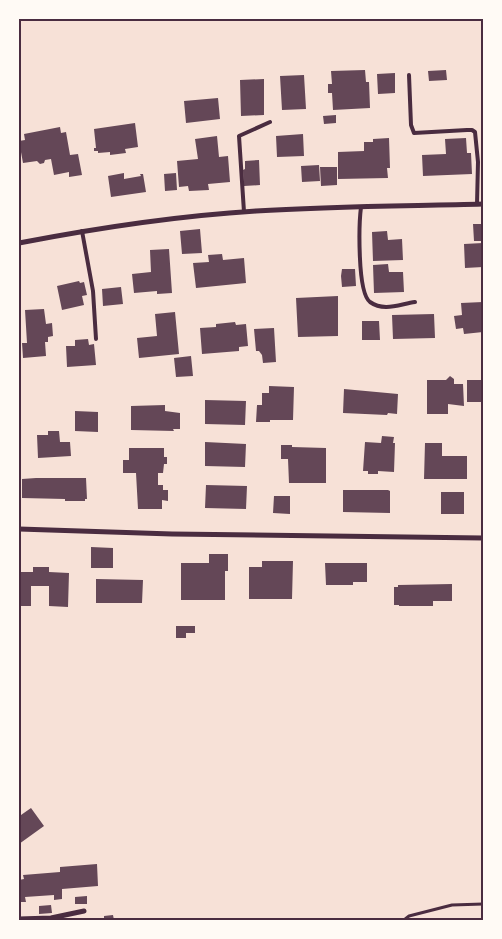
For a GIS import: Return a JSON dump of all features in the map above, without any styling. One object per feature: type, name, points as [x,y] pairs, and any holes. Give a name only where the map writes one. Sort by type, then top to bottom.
[{"type":"street","points":[[19,243],[82,231],[170,218],[244,212],[480,204]]},
{"type":"street","points":[[19,529],[172,534],[483,538]]},
{"type":"street","points":[[19,919],[50,918],[84,911]]},
{"type":"lane","points":[[409,75],[411,125],[414,133],[466,130],[475,132],[480,204]]},
{"type":"lane","points":[[244,212],[239,136],[270,122]]},
{"type":"lane","points":[[362,207],[361,282],[365,294],[371,302],[384,307],[415,302]]},
{"type":"lane","points":[[82,231],[93,291],[96,340]]},
{"type":"path","points":[[404,920],[409,916],[452,905],[483,904]]},
{"type":"building","points":[[365,70],[366,82],[369,82],[370,108],[333,110],[332,93],[328,93],[328,84],[332,84],[331,71]]},
{"type":"building","points":[[446,70],[447,80],[429,81],[428,71]]},
{"type":"building","points":[[395,73],[395,93],[378,94],[377,74]]},
{"type":"building","points":[[304,75],[306,109],[282,110],[280,76]]},
{"type":"building","points":[[264,79],[264,115],[241,116],[240,80]]},
{"type":"building","points":[[218,98],[220,119],[186,123],[184,101]]},
{"type":"building","points":[[336,115],[336,123],[324,124],[323,116]]},
{"type":"building","points":[[135,123],[138,147],[125,149],[126,153],[110,155],[110,152],[98,153],[98,151],[94,151],[94,148],[96,148],[94,129]]},
{"type":"building","points":[[60,127],[61,133],[66,132],[70,155],[78,154],[82,175],[69,177],[69,172],[54,175],[51,159],[45,160],[44,163],[40,164],[37,161],[23,163],[19,141],[25,140],[24,134]]},
{"type":"building","points":[[303,134],[304,156],[277,157],[276,136]]},
{"type":"building","points":[[217,136],[219,157],[228,156],[230,182],[208,184],[209,190],[189,191],[188,186],[179,187],[177,161],[198,159],[195,139]]},
{"type":"building","points":[[389,138],[390,168],[387,168],[388,178],[338,179],[338,152],[364,151],[364,142],[373,142],[373,139]]},
{"type":"building","points":[[466,138],[467,153],[471,153],[472,174],[423,176],[422,155],[446,154],[445,139]]},
{"type":"building","points":[[259,160],[260,185],[244,186],[243,170],[245,169],[245,161]]},
{"type":"building","points":[[319,165],[320,181],[302,182],[301,166]]},
{"type":"building","points":[[320,167],[337,167],[337,185],[321,186]]},
{"type":"building","points":[[124,173],[124,179],[143,174],[146,192],[111,197],[108,176]]},
{"type":"building","points":[[176,173],[177,190],[165,191],[164,174]]},
{"type":"building","points":[[473,224],[483,224],[483,241],[474,241]]},
{"type":"building","points":[[200,229],[202,253],[182,254],[180,231]]},
{"type":"building","points":[[387,231],[388,240],[402,239],[403,260],[373,261],[372,232]]},
{"type":"building","points":[[483,243],[483,267],[465,268],[464,244]]},
{"type":"building","points":[[169,249],[172,293],[157,294],[157,291],[134,293],[132,274],[151,272],[150,250]]},
{"type":"building","points":[[222,254],[223,260],[244,258],[246,283],[196,288],[193,263],[209,262],[208,255]]},
{"type":"building","points":[[388,264],[389,272],[403,272],[404,292],[374,293],[373,265]]},
{"type":"building","points":[[342,269],[355,269],[356,286],[342,287]]},
{"type":"building","points":[[79,281],[80,283],[84,282],[87,295],[82,296],[84,305],[62,310],[57,286]]},
{"type":"building","points":[[121,287],[123,304],[103,306],[102,289]]},
{"type":"building","points":[[338,296],[338,336],[298,337],[296,298]]},
{"type":"building","points":[[483,302],[483,332],[464,334],[463,328],[456,329],[454,316],[462,315],[461,303]]},
{"type":"building","points":[[44,309],[46,324],[52,323],[53,336],[48,337],[48,342],[45,342],[46,356],[23,358],[22,343],[27,343],[25,310]]},
{"type":"building","points":[[175,312],[179,354],[139,358],[137,338],[157,336],[155,314]]},
{"type":"building","points":[[434,314],[435,338],[393,339],[392,315]]},
{"type":"building","points":[[362,321],[379,321],[380,340],[362,340]]},
{"type":"building","points":[[235,322],[236,325],[246,324],[248,346],[239,347],[239,351],[202,354],[200,328],[216,327],[216,324]]},
{"type":"building","points":[[274,328],[276,362],[263,363],[262,355],[259,351],[256,351],[254,329]]},
{"type":"building","points":[[88,339],[89,345],[94,344],[96,365],[67,367],[66,346],[75,346],[75,340]]},
{"type":"building","points":[[191,356],[193,376],[176,377],[174,358]]},
{"type":"building","points":[[450,376],[454,379],[454,384],[463,384],[464,406],[448,404],[448,414],[427,414],[427,380],[446,380]]},
{"type":"building","points":[[467,380],[483,380],[483,402],[467,402]]},
{"type":"building","points":[[269,386],[294,387],[293,420],[256,422],[257,405],[262,405],[262,393],[269,393]]},
{"type":"building","points":[[344,389],[398,394],[397,414],[343,413]]},
{"type":"building","points":[[205,400],[246,401],[245,425],[205,424]]},
{"type":"building","points":[[165,405],[165,411],[180,413],[180,429],[173,429],[174,431],[131,430],[131,406]]},
{"type":"building","points":[[75,411],[98,412],[98,432],[75,431]]},
{"type":"building","points":[[48,431],[59,431],[60,442],[70,442],[71,456],[38,458],[37,435],[48,435]]},
{"type":"building","points":[[382,436],[394,437],[394,472],[378,471],[378,474],[368,474],[368,471],[363,471],[365,442],[381,443]]},
{"type":"building","points":[[205,442],[246,444],[245,467],[205,466]]},
{"type":"building","points":[[425,443],[442,443],[442,456],[467,456],[467,479],[424,479]]},
{"type":"building","points":[[281,445],[326,448],[326,483],[289,483],[288,459],[281,459]]},
{"type":"building","points":[[129,448],[164,448],[164,457],[167,457],[167,464],[164,464],[163,473],[158,473],[158,485],[163,485],[163,490],[168,490],[168,501],[162,500],[162,509],[138,509],[136,473],[123,473],[123,460],[129,460]]},
{"type":"building","points":[[86,478],[87,499],[85,501],[65,501],[65,499],[22,498],[22,479]]},
{"type":"building","points":[[206,485],[247,486],[246,509],[205,508]]},
{"type":"building","points":[[343,490],[388,490],[390,491],[390,513],[343,512]]},
{"type":"building","points":[[441,492],[464,492],[464,514],[441,514]]},
{"type":"building","points":[[274,496],[290,496],[290,514],[273,513]]},
{"type":"building","points":[[91,547],[113,548],[113,568],[91,568]]},
{"type":"building","points":[[209,554],[228,554],[228,571],[225,571],[225,600],[181,600],[181,563],[209,563]]},
{"type":"building","points":[[262,561],[293,561],[292,599],[249,599],[249,567],[262,567]]},
{"type":"building","points":[[325,563],[367,563],[367,582],[353,582],[353,585],[326,585]]},
{"type":"building","points":[[33,567],[49,567],[49,572],[69,573],[68,607],[49,606],[49,586],[31,586],[31,606],[19,606],[19,572],[33,572]]},
{"type":"building","points":[[96,579],[143,580],[142,603],[96,603]]},
{"type":"building","points":[[452,584],[452,601],[433,601],[433,606],[394,605],[394,587],[398,587],[398,585]]},
{"type":"building","points":[[176,626],[195,626],[195,633],[186,633],[186,638],[176,638]]},
{"type":"building","points":[[31,808],[44,826],[19,844],[19,812],[21,815]]},
{"type":"building","points":[[97,864],[98,886],[62,889],[62,899],[54,900],[54,895],[25,897],[26,902],[19,902],[19,880],[24,879],[23,875],[60,872],[60,867]]},
{"type":"building","points":[[87,896],[87,904],[75,904],[75,897]]},
{"type":"building","points":[[51,905],[52,913],[39,914],[39,906]]},
{"type":"building","points":[[113,915],[114,920],[104,920],[104,916]]}]
